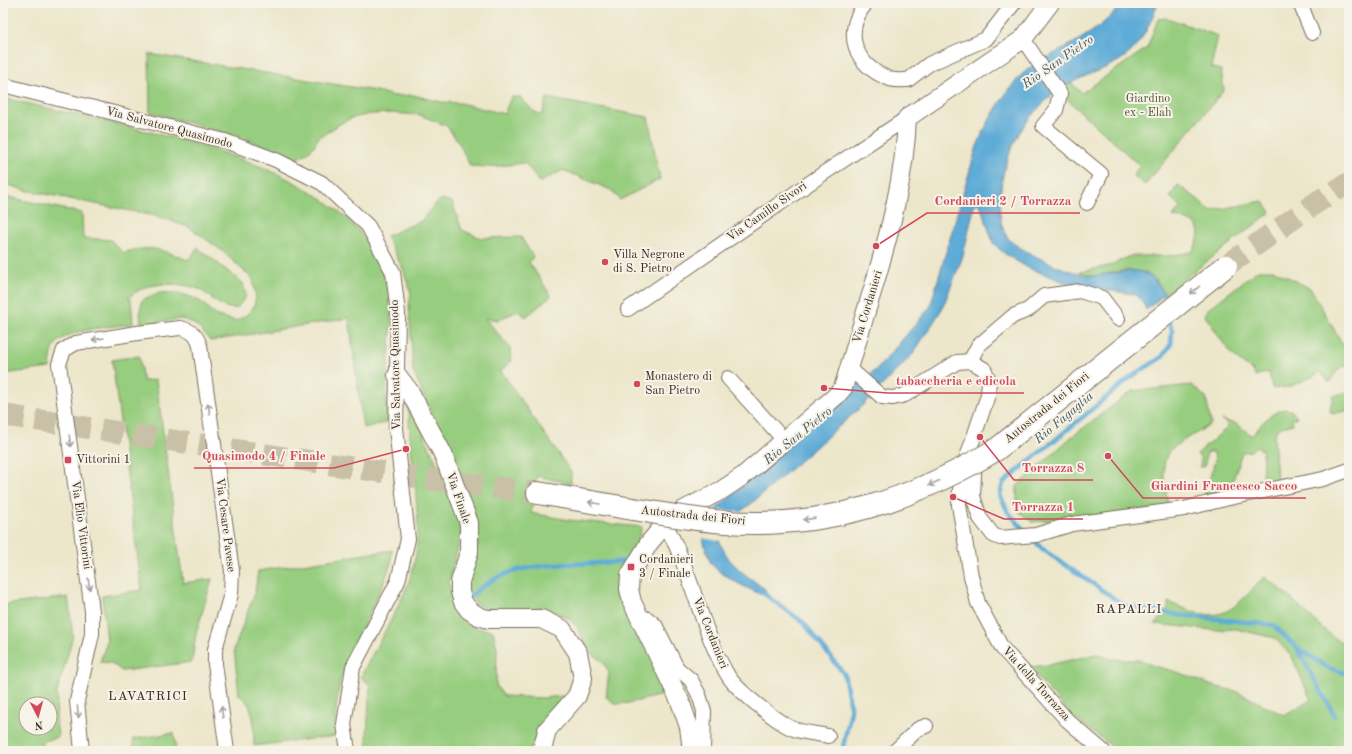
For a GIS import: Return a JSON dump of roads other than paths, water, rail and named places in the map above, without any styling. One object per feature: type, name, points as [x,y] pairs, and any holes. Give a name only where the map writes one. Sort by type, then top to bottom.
[{"type":"highway","name":"Autostrada dei Fiori","points":[[538,494],[726,522],[757,523],[804,520],[839,515],[867,508],[920,490],[961,471],[997,449],[1226,266]]},
{"type":"street","points":[[866,3],[857,14],[855,24],[854,37],[860,57],[867,65],[890,79],[908,80],[929,64],[986,39],[1014,3]]},
{"type":"street","points":[[907,118],[1023,39],[1050,3]]},
{"type":"street","points":[[1300,3],[1312,33]]},
{"type":"street","points":[[1023,39],[1060,94],[1056,110],[1043,126],[1101,174],[1087,203]]},
{"type":"street","name":"Via Salvatore Quasimodo","points":[[3,85],[225,141],[276,160],[322,183],[368,226],[393,272],[398,313],[396,428],[408,539],[398,581],[353,667],[344,724],[348,751]]},
{"type":"street","name":"Via Camillo Sivori","points":[[628,309],[824,173],[907,118]]},
{"type":"street","name":"Via Cordanieri","points":[[641,617],[632,602],[630,575],[649,543],[665,524],[674,515],[722,490],[743,476],[836,396],[855,373],[901,176],[906,145],[907,118]]},
{"type":"street","points":[[855,373],[882,397],[893,398],[905,395],[957,362],[970,361],[978,346],[1013,316],[1028,310],[1044,296],[1080,291],[1102,298],[1118,319]]},
{"type":"street","name":"Via Cesare Pavese","points":[[137,333],[186,329],[196,335],[200,346],[232,571],[231,594],[216,649],[215,664],[227,751]]},
{"type":"street","name":"Via Elio Vittorini","points":[[82,751],[77,701],[92,634],[92,611],[59,364],[64,350],[76,343],[137,333]]},
{"type":"street","name":"Via della Torrazza","points":[[970,361],[984,369],[989,380],[988,395],[961,475],[959,505],[978,602],[1002,648],[1067,720],[1102,751]]},
{"type":"street","name":"Via Finale","points":[[397,375],[410,392],[443,454],[469,523],[469,552],[460,582],[460,592],[463,602],[469,610],[478,616],[488,619],[541,619],[562,629],[578,653],[583,678],[577,696],[547,730],[542,751]]},
{"type":"street","points":[[728,378],[784,440]]},
{"type":"street","points":[[976,431],[973,496],[980,518],[993,535],[1000,538],[1036,535],[1072,524],[1184,509],[1229,498],[1323,479],[1349,470]]},
{"type":"street","name":"Via Cordanieri","points":[[665,524],[676,544],[712,641],[727,675],[759,706],[790,728],[828,736]]},
{"type":"street","points":[[641,617],[680,701],[689,726],[692,751]]},
{"type":"street","points":[[641,617],[648,619],[655,625],[677,668],[690,680],[699,695],[704,711],[703,751]]},
{"type":"street","points":[[895,751],[918,729],[926,726]]},
{"type":"water","points":[[1121,3],[1158,3],[1145,32],[1131,52],[1119,61],[1071,83],[1055,93],[1029,118],[1011,149],[1005,166],[1000,202],[1000,214],[1002,226],[1007,237],[1016,245],[1033,255],[1064,269],[1085,275],[1099,276],[1126,271],[1140,272],[1152,278],[1165,294],[1146,310],[1142,301],[1134,294],[1077,287],[1028,268],[1005,254],[993,243],[980,204],[975,203],[963,256],[942,309],[913,354],[860,408],[751,504],[728,520],[719,540],[723,549],[732,563],[765,589],[767,596],[746,588],[724,575],[713,566],[705,548],[703,536],[707,520],[715,510],[879,367],[930,307],[976,149],[991,117],[1005,95],[1021,75],[1035,64],[1091,32],[1116,11]]},
{"type":"waterway","name":"Rio Fagaglia","points":[[1027,533],[1008,512],[1000,495],[1003,483],[1131,377],[1162,357],[1171,344],[1172,330],[1169,320]]},
{"type":"waterway","name":"Rio Fagaglia","points":[[1032,539],[1045,551],[1124,605],[1179,615],[1273,625],[1296,647],[1335,716]]},
{"type":"waterway","points":[[468,598],[490,581],[498,577],[529,568],[562,564],[627,561]]},
{"type":"waterway","name":"Rio San Pietro","points":[[763,593],[803,622],[844,674],[851,711],[842,751]]},
{"type":"waterway","points":[[1298,648],[1328,668],[1349,674]]},
{"type":"tunnel","points":[[1226,266],[1317,202],[1349,183]]},
{"type":"tunnel","points":[[3,415],[422,478],[538,493]]},
{"type":"place","name":"Cordanieri 2 / Torrazza","points":[[876,246]]},
{"type":"place","name":"Villa Negrone di S. Pietro","points":[[605,262]]},
{"type":"place","name":"Monastero di San Pietro","points":[[637,384]]},
{"type":"place","name":"tabaccheria e edicola","points":[[824,388]]},
{"type":"place","name":"Torrazza 8","points":[[980,437]]},
{"type":"place","name":"Quasimodo 4 / Finale","points":[[406,449]]},
{"type":"place","name":"Giardini Francesco Sacco","points":[[1108,456]]},
{"type":"place","name":"Vittorini 1","points":[[68,460]]},
{"type":"place","name":"Torrazza 1","points":[[953,497]]},
{"type":"place","name":"Cordanieri 3 / Finale","points":[[631,567]]},
{"type":"district","name":"RAPALLI","points":[[1129,609]]},
{"type":"district","name":"LAVATRICI","points":[[148,696]]},
{"type":"park label","name":"Giardino ex - Elah","points":[[1148,106]]}]
